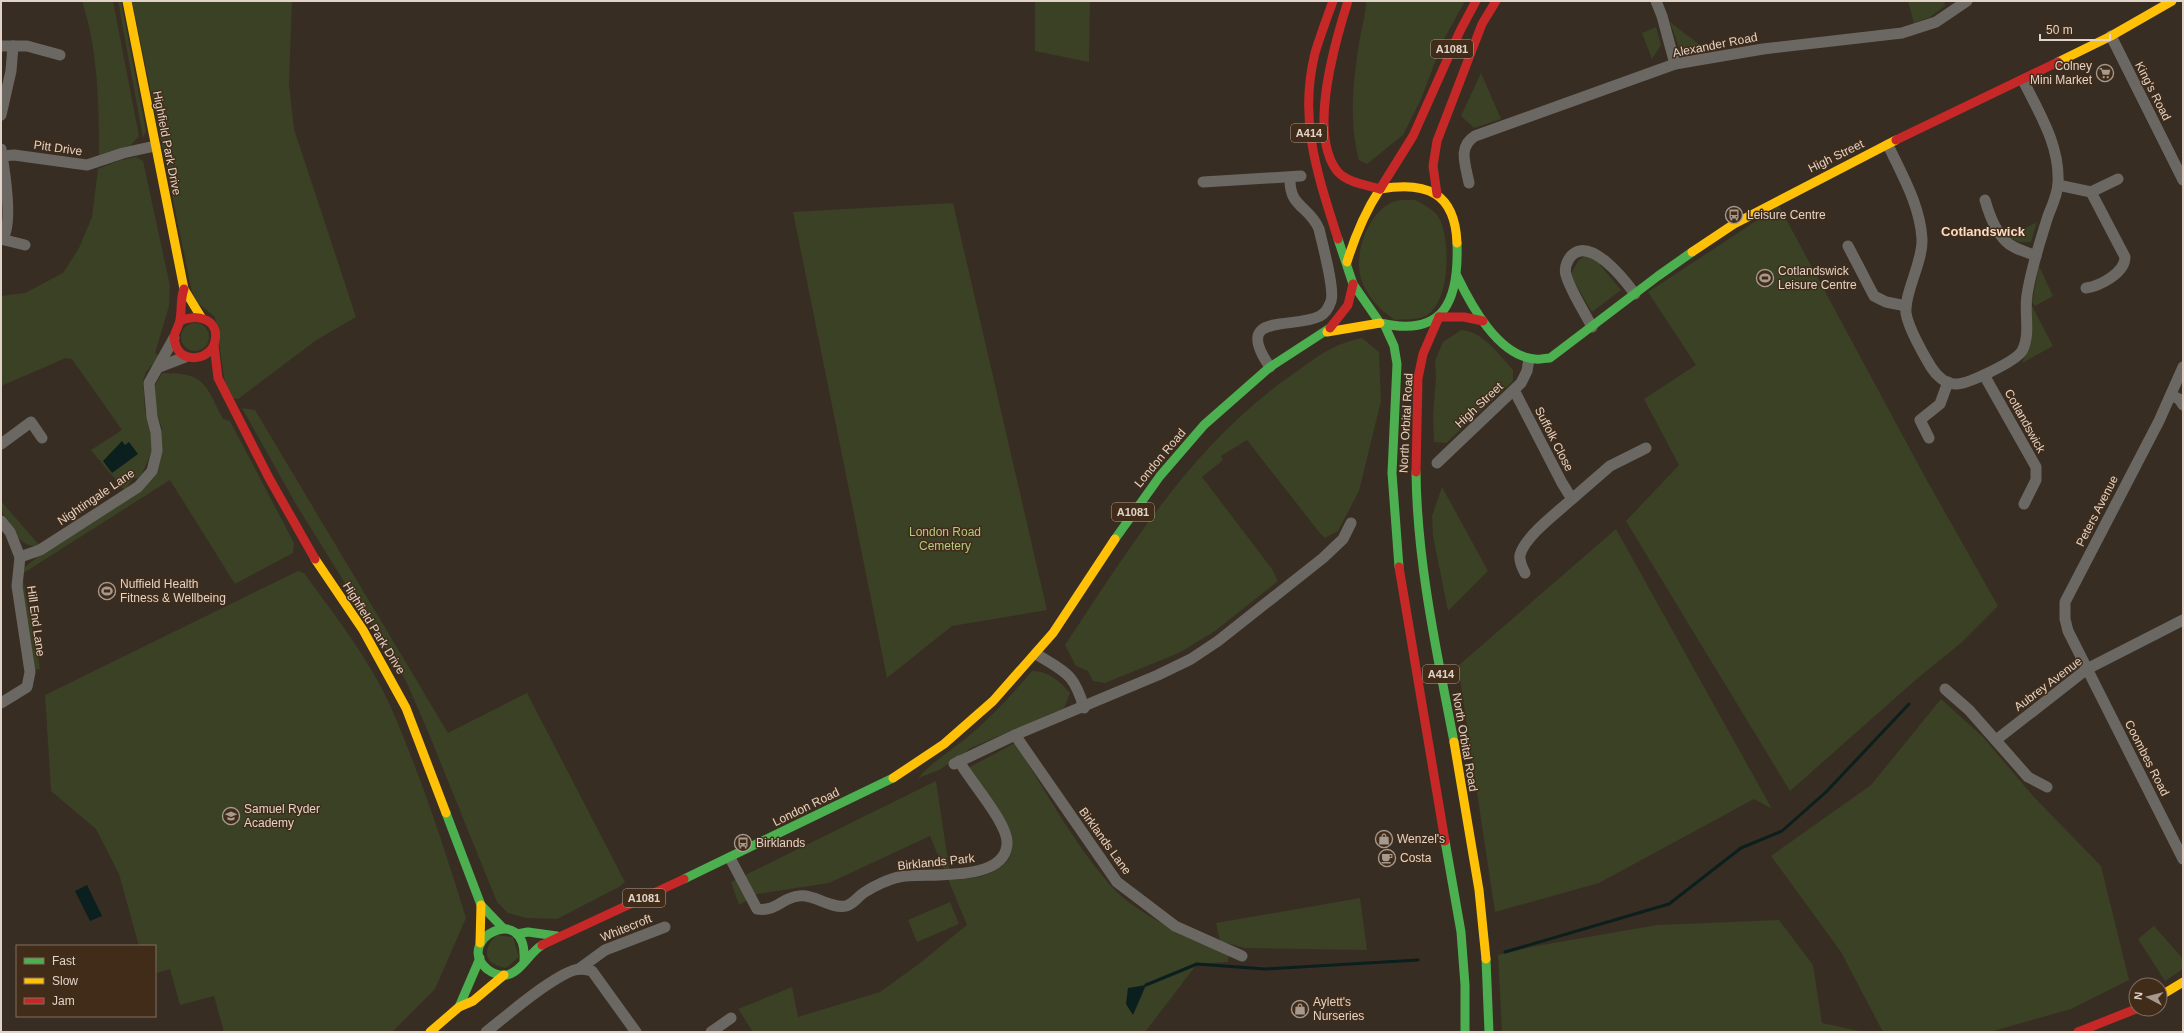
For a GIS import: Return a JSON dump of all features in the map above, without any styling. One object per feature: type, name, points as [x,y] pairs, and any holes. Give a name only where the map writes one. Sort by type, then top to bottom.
[{"type":"main road","name":"Highfield Park Drive","points":[[127,1],[184,289],[201,317],[213,326],[216,336],[214,345],[218,378],[265,472],[308,548],[363,630],[395,685],[415,728],[482,905],[503,928]]},
{"type":"main road","name":"A414","points":[[1333,1],[1315,54],[1308,104],[1309,128],[1315,166],[1348,262]]},
{"type":"main road","name":"A414","points":[[1348,1],[1332,55],[1326,84],[1325,117],[1328,153],[1333,165],[1345,177],[1380,189]]},
{"type":"main road","name":"A1081","points":[[1380,189],[1413,136],[1460,31],[1476,1]]},
{"type":"main road","name":"A1081","points":[[1437,194],[1433,166],[1436,141],[1479,31],[1496,1]]},
{"type":"main road","name":"High Street","points":[[1457,276],[1465,293],[1483,321],[1511,350],[1529,359],[1550,358],[1635,294],[1734,224],[1781,198],[2111,36],[2172,1]]},
{"type":"main road","points":[[1439,317],[1448,301],[1457,276],[1458,247],[1454,222],[1448,209],[1437,194],[1424,188],[1407,186],[1380,189],[1359,223],[1348,262],[1353,284],[1364,303],[1382,324],[1415,326],[1439,317],[1464,317],[1483,321]]},
{"type":"main road","name":"London Road","points":[[430,1032],[459,1007],[473,1001],[504,975],[519,968],[537,949],[557,936],[578,930],[896,777],[944,744],[993,701],[1036,654],[1071,608],[1120,531],[1160,476],[1204,425],[1270,367],[1327,332],[1348,305],[1353,284]]},
{"type":"main road","name":"Highfield Park Drive","points":[[184,289],[181,297],[180,321],[174,338],[175,345],[218,378]]},
{"type":"main road","points":[[180,321],[190,316],[201,317]]},
{"type":"main road","name":"North Orbital Road","points":[[1439,317],[1423,355],[1421,367],[1416,440],[1417,516],[1428,598],[1479,892],[1488,966],[1489,1032]]},
{"type":"main road","name":"London Road","points":[[1327,332],[1382,324]]},
{"type":"main road","name":"North Orbital Road","points":[[1382,324],[1394,346],[1397,364],[1392,473],[1398,564],[1461,932],[1465,985],[1465,1032]]},
{"type":"main road","points":[[191,358],[204,357],[214,345]]},
{"type":"main road","name":"Highfield Park Drive","points":[[480,943],[480,915],[482,905]]},
{"type":"main road","points":[[480,943],[488,933],[503,928]]},
{"type":"main road","name":"London Road","points":[[503,928],[517,934],[528,932],[557,936]]},
{"type":"main road","points":[[517,934],[525,946],[524,961]]},
{"type":"main road","name":"London Road","points":[[459,1007],[480,958],[480,943]]},
{"type":"main road","points":[[480,958],[486,969],[494,974],[504,975]]},
{"type":"main road","points":[[2168,991],[2183,982]]},
{"type":"main road","points":[[2078,1032],[2128,1012]]},
{"type":"street","points":[[1656,1],[1662,16],[1675,64]]},
{"type":"street","name":"Alexander Road","points":[[1469,183],[1464,153],[1466,144],[1475,136],[1675,64],[1763,49],[1902,33],[1936,22],[1961,2]]},
{"type":"street","name":"King's Road","points":[[2111,36],[2183,180]]},
{"type":"street","points":[[1,46],[40,48],[60,55]]},
{"type":"street","points":[[1,115],[11,72],[12,46]]},
{"type":"street","points":[[1888,145],[1908,186],[1921,228],[1921,254],[1906,306],[1908,319],[1931,367],[1937,376],[1948,382],[1959,384],[1984,375],[2019,355],[2024,346],[2027,296],[2036,256],[2058,184],[2058,158],[2053,142],[2023,80]]},
{"type":"street","name":"Pitt Drive","points":[[2,152],[87,165],[122,153],[155,146]]},
{"type":"street","points":[[2,152],[8,217],[6,233],[1,239],[11,243],[25,245]]},
{"type":"street","points":[[1203,182],[1271,176],[1295,177],[1291,194],[1295,201],[1316,221],[1319,229],[1332,299],[1326,312],[1320,316],[1272,324],[1262,330],[1259,335],[1259,349],[1270,367]]},
{"type":"street","points":[[2058,184],[2091,192],[2118,179]]},
{"type":"street","points":[[2086,288],[2098,285],[2120,269],[2123,266],[2126,257],[2091,192]]},
{"type":"street","points":[[1985,200],[1988,210],[2004,240],[2011,246],[2036,256]]},
{"type":"street","points":[[1848,246],[1874,296],[1886,302],[1906,306]]},
{"type":"street","points":[[1592,326],[1566,275],[1566,262],[1575,253],[1585,250],[1597,254],[1635,294]]},
{"type":"street","name":"Nightingale Lane","points":[[20,557],[40,550],[138,487],[152,471],[157,451],[156,432],[152,417],[149,383],[151,376],[159,367],[174,338]]},
{"type":"street","points":[[159,367],[191,358]]},
{"type":"street","name":"High Street","points":[[1437,463],[1514,390],[1525,377],[1529,359]]},
{"type":"street","name":"Peters Avenue","points":[[2087,669],[2068,631],[2065,619],[2065,602],[2171,395],[2183,367]]},
{"type":"street","name":"Cotlandswick","points":[[1984,375],[2036,467],[2036,480],[2024,504]]},
{"type":"street","points":[[1929,438],[1920,420],[1940,404],[1948,382]]},
{"type":"street","name":"Suffolk Close","points":[[1514,390],[1562,483],[1572,499]]},
{"type":"street","points":[[2171,395],[2178,399],[2183,405]]},
{"type":"street","points":[[1,444],[31,422],[42,438]]},
{"type":"street","points":[[1525,573],[1520,560],[1522,552],[1532,537],[1610,466],[1646,448]]},
{"type":"street","name":"Hill End Lane","points":[[1,521],[10,532],[20,557],[17,586],[30,672],[29,681],[23,691],[1,703]]},
{"type":"street","points":[[1015,735],[1084,708],[1178,665],[1218,641],[1323,558],[1343,539],[1351,523]]},
{"type":"street","name":"Aubrey Avenue","points":[[1996,740],[2087,669],[2182,624]]},
{"type":"street","points":[[1036,654],[1072,678],[1084,708]]},
{"type":"street","name":"Coombes Road","points":[[2087,669],[2183,860]]},
{"type":"street","points":[[1945,689],[1969,710],[2028,778],[2047,787]]},
{"type":"street","name":"Birklands Park","points":[[730,858],[757,909],[766,910],[777,907],[797,896],[817,898],[837,906],[846,906],[854,902],[865,892],[898,877],[980,871],[1003,856],[1008,843],[1002,826],[956,762],[1015,735]]},
{"type":"street","name":"Birklands Lane","points":[[1015,735],[1117,882],[1175,926],[1242,956]]},
{"type":"street","name":"Whitecroft","points":[[486,1032],[563,975],[579,969],[605,950],[665,927]]},
{"type":"street","points":[[579,969],[592,971],[633,1031]]},
{"type":"street","points":[[711,1032],[731,1018]]},
{"type":"green space","points":[[82,1],[113,1],[139,136],[131,145],[99,155],[99,116],[94,58]]},
{"type":"green space","points":[[118,1],[121,1],[146,131],[143,138]]},
{"type":"green space","points":[[132,1],[292,1],[289,83],[294,129],[356,317],[315,341],[238,399],[232,398],[225,383],[215,317],[198,303],[192,292]]},
{"type":"green space","points":[[1035,1],[1090,1],[1089,62],[1035,51]]},
{"type":"green space","points":[[1366,1],[1465,1],[1443,41],[1421,99],[1403,135],[1367,164],[1359,160],[1353,117],[1355,73]]},
{"type":"green space","points":[[1908,1],[1944,1],[1945,6],[1930,17],[1914,23]]},
{"type":"green space","points":[[1670,22],[1705,49],[1689,52],[1680,51]]},
{"type":"green space","points":[[1656,27],[1661,45],[1652,59],[1642,33]]},
{"type":"green space","points":[[1481,73],[1501,119],[1474,128],[1461,116]]},
{"type":"green space","points":[[136,157],[143,161],[170,286],[169,306],[155,353],[160,356],[146,372],[143,381],[145,411],[153,430],[153,444],[149,458],[140,478],[132,479],[125,491],[91,450],[122,430],[72,359],[66,358],[1,386],[1,296],[25,293],[63,273],[79,248],[92,217],[98,169],[118,161]]},
{"type":"green space","points":[[1415,200],[1434,212],[1439,218],[1443,228],[1447,256],[1444,287],[1439,300],[1432,310],[1423,317],[1395,320],[1379,307],[1370,297],[1364,286],[1359,269],[1361,245],[1371,222],[1386,206],[1396,201]]},
{"type":"green space","name":"London Road Cemetery","points":[[953,203],[1047,610],[952,626],[887,678],[793,212]]},
{"type":"green space","points":[[1779,206],[1925,477],[1998,606],[1961,643],[1919,677],[1790,791],[1626,521],[1679,465],[1644,399],[1696,365],[1648,292]]},
{"type":"green space","points":[[2037,222],[2031,242],[2019,242],[2008,237]]},
{"type":"green space","points":[[1590,253],[1621,290],[1592,312],[1570,275],[1579,260]]},
{"type":"green space","points":[[2039,266],[2053,296],[2035,306],[2032,302]]},
{"type":"green space","points":[[2032,306],[2053,346],[2022,363],[2031,342]]},
{"type":"green space","points":[[195,323],[205,327],[209,337],[205,347],[195,351],[185,347],[181,337],[185,327]]},
{"type":"green space","points":[[1461,330],[1469,331],[1490,345],[1513,370],[1513,381],[1446,443],[1434,442],[1433,415],[1436,377],[1435,361],[1443,342]]},
{"type":"green space","points":[[1362,338],[1379,352],[1381,401],[1359,491],[1338,531],[1325,538],[1319,532],[1247,440],[1221,456],[1223,460],[1202,477],[1272,569],[1278,581],[1215,631],[1179,653],[1105,683],[1093,681],[1088,671],[1076,666],[1065,645],[1114,571],[1166,498],[1194,464],[1224,432],[1257,401],[1325,352],[1341,344]]},
{"type":"green space","points":[[162,373],[188,375],[196,378],[207,389],[223,419],[230,421],[294,543],[293,553],[235,584],[170,480],[22,574],[40,669],[34,670],[20,571],[40,555],[142,488],[160,456],[162,428],[154,406],[153,389]]},
{"type":"green space","points":[[242,408],[255,410],[448,733],[527,693],[625,882],[619,887],[557,919],[526,918],[508,913],[497,902],[406,681],[297,506]]},
{"type":"green space","points":[[1442,487],[1488,571],[1448,611],[1433,536],[1432,516]]},
{"type":"green space","points":[[1,501],[40,546],[32,546],[18,538],[4,516]]},
{"type":"green space","points":[[1616,529],[1772,809],[1754,799],[1599,883],[1495,912],[1458,666]]},
{"type":"green space","name":"Samuel Ryder Academy","points":[[298,571],[304,573],[350,637],[382,688],[411,757],[449,864],[466,918],[435,989],[392,1032],[224,1032],[214,996],[180,1005],[170,969],[157,973],[156,945],[139,945],[119,874],[96,829],[51,791],[45,695]]},
{"type":"green space","points":[[1032,671],[1038,671],[1049,675],[1058,681],[1070,693],[1064,708],[971,748],[939,770],[918,778],[923,772],[965,739],[992,715]]},
{"type":"green space","points":[[1941,699],[1983,737],[2033,796],[2101,866],[2128,980],[2071,1009],[1990,1032],[1883,1032],[1841,952],[1771,856],[1871,785]]},
{"type":"green space","points":[[1015,743],[1062,820],[1088,857],[1116,891],[1139,910],[1169,927],[1229,954],[1228,962],[1197,964],[1145,1032],[753,1032],[738,1009],[792,987],[798,1017],[880,992],[920,963],[967,925],[930,836],[829,883],[757,894],[739,905],[731,882],[936,781],[949,868],[956,880],[986,875],[1006,862],[1010,856],[1012,847],[1005,823],[990,798],[968,768]]},
{"type":"green space","points":[[1360,898],[1367,950],[1245,948],[1220,941],[1216,923]]},
{"type":"green space","points":[[950,902],[959,924],[917,942],[908,920]]},
{"type":"green space","points":[[1779,920],[1813,965],[1822,1023],[1864,1032],[1502,1032],[1498,955],[1536,946],[1657,925]]},
{"type":"green space","points":[[2154,926],[2183,959],[2183,969],[2168,979],[2168,977],[2162,977],[2138,939]]},
{"type":"green space","points":[[497,935],[513,937],[519,957],[506,968],[493,964],[487,956],[488,946]]},
{"type":"water","points":[[122,441],[125,445],[129,442],[138,454],[112,473],[103,461]]},
{"type":"water","points":[[87,885],[102,916],[90,921],[75,891]]},
{"type":"water","points":[[1146,985],[1133,1015],[1126,1004],[1128,988]]},
{"type":"waterway","points":[[1505,952],[1669,904],[1741,848],[1782,831],[1826,792],[1909,704]]},
{"type":"waterway","points":[[1146,985],[1197,964],[1265,969],[1418,960]]},
{"type":"traffic: fast","points":[[1338,239],[1353,284],[1380,323],[1402,326],[1420,325],[1433,319],[1444,310],[1451,297],[1455,282],[1457,243]]},
{"type":"traffic: fast","points":[[1457,276],[1470,301],[1487,327],[1509,349],[1522,356],[1535,359],[1550,358],[1692,252]]},
{"type":"traffic: fast","points":[[1384,324],[1394,346],[1397,364],[1392,473],[1399,567]]},
{"type":"traffic: fast","points":[[1115,539],[1160,476],[1204,425],[1270,367],[1330,328]]},
{"type":"traffic: fast","points":[[1416,472],[1417,506],[1424,574],[1454,742]]},
{"type":"traffic: fast","points":[[684,879],[893,778]]},
{"type":"traffic: fast","points":[[446,813],[481,905],[503,928]]},
{"type":"traffic: fast","points":[[1445,841],[1461,932],[1465,985],[1465,1032]]},
{"type":"traffic: fast","points":[[524,961],[522,943],[515,932],[505,929],[494,931],[485,938],[479,947],[479,958],[487,969],[496,974],[507,975],[517,970],[533,952],[542,945]]},
{"type":"traffic: fast","points":[[517,934],[528,932],[557,936]]},
{"type":"traffic: fast","points":[[459,1007],[480,958]]},
{"type":"traffic: fast","points":[[1486,959],[1489,1032]]},
{"type":"traffic: slow","points":[[127,1],[184,289],[201,317]]},
{"type":"traffic: slow","points":[[2058,62],[2111,36],[2172,1]]},
{"type":"traffic: slow","points":[[1692,252],[1734,224],[1896,140]]},
{"type":"traffic: slow","points":[[1347,262],[1361,224],[1380,189],[1411,187],[1424,189],[1435,194],[1444,201],[1451,212],[1455,226],[1457,243]]},
{"type":"traffic: slow","points":[[1327,332],[1380,323]]},
{"type":"traffic: slow","points":[[893,778],[944,744],[993,701],[1053,633],[1115,539]]},
{"type":"traffic: slow","points":[[315,559],[363,630],[406,708],[446,813]]},
{"type":"traffic: slow","points":[[1454,742],[1479,890],[1486,959]]},
{"type":"traffic: slow","points":[[480,943],[481,905]]},
{"type":"traffic: slow","points":[[430,1032],[459,1007],[473,1001],[504,975]]},
{"type":"traffic: slow","points":[[2168,991],[2183,982]]},
{"type":"traffic: jam","points":[[1333,1],[1315,53],[1310,78],[1309,102],[1310,125],[1317,170],[1338,239]]},
{"type":"traffic: jam","points":[[1348,1],[1331,63],[1326,88],[1324,112],[1325,135],[1329,156],[1342,176],[1352,181],[1380,189]]},
{"type":"traffic: jam","points":[[1380,189],[1413,136],[1460,31],[1476,1]]},
{"type":"traffic: jam","points":[[1437,194],[1433,166],[1437,141],[1482,24],[1496,1]]},
{"type":"traffic: jam","points":[[1896,140],[2058,62]]},
{"type":"traffic: jam","points":[[1330,328],[1348,305],[1353,284]]},
{"type":"traffic: jam","points":[[180,321],[199,318],[205,320],[214,327],[216,333],[215,341],[209,352],[203,356],[191,358],[185,356],[176,346],[174,337],[180,320],[184,289]]},
{"type":"traffic: jam","points":[[1439,317],[1464,317],[1483,321]]},
{"type":"traffic: jam","points":[[1416,472],[1418,378],[1423,354],[1439,317]]},
{"type":"traffic: jam","points":[[214,345],[218,378],[269,478],[315,559]]},
{"type":"traffic: jam","points":[[1399,567],[1445,841]]},
{"type":"traffic: jam","points":[[542,945],[684,879]]},
{"type":"traffic: jam","points":[[2078,1032],[2128,1012]]},
{"type":"place","name":"Colney Mini Market","points":[[2105,73]]},
{"type":"place","name":"Leisure Centre","points":[[1734,215]]},
{"type":"place","name":"Cotlandswick Leisure Centre","points":[[1765,278]]},
{"type":"place","name":"Nuffield Health Fitness & Wellbeing","points":[[107,591]]},
{"type":"place","name":"Samuel Ryder Academy","points":[[231,816]]},
{"type":"place","name":"Wenzel's","points":[[1384,839]]},
{"type":"place","name":"Birklands","points":[[743,843]]},
{"type":"place","name":"Costa","points":[[1387,858]]},
{"type":"place","name":"Aylett's Nurseries","points":[[1300,1009]]},
{"type":"district","name":"Cotlandswick","points":[[1983,231]]}]
